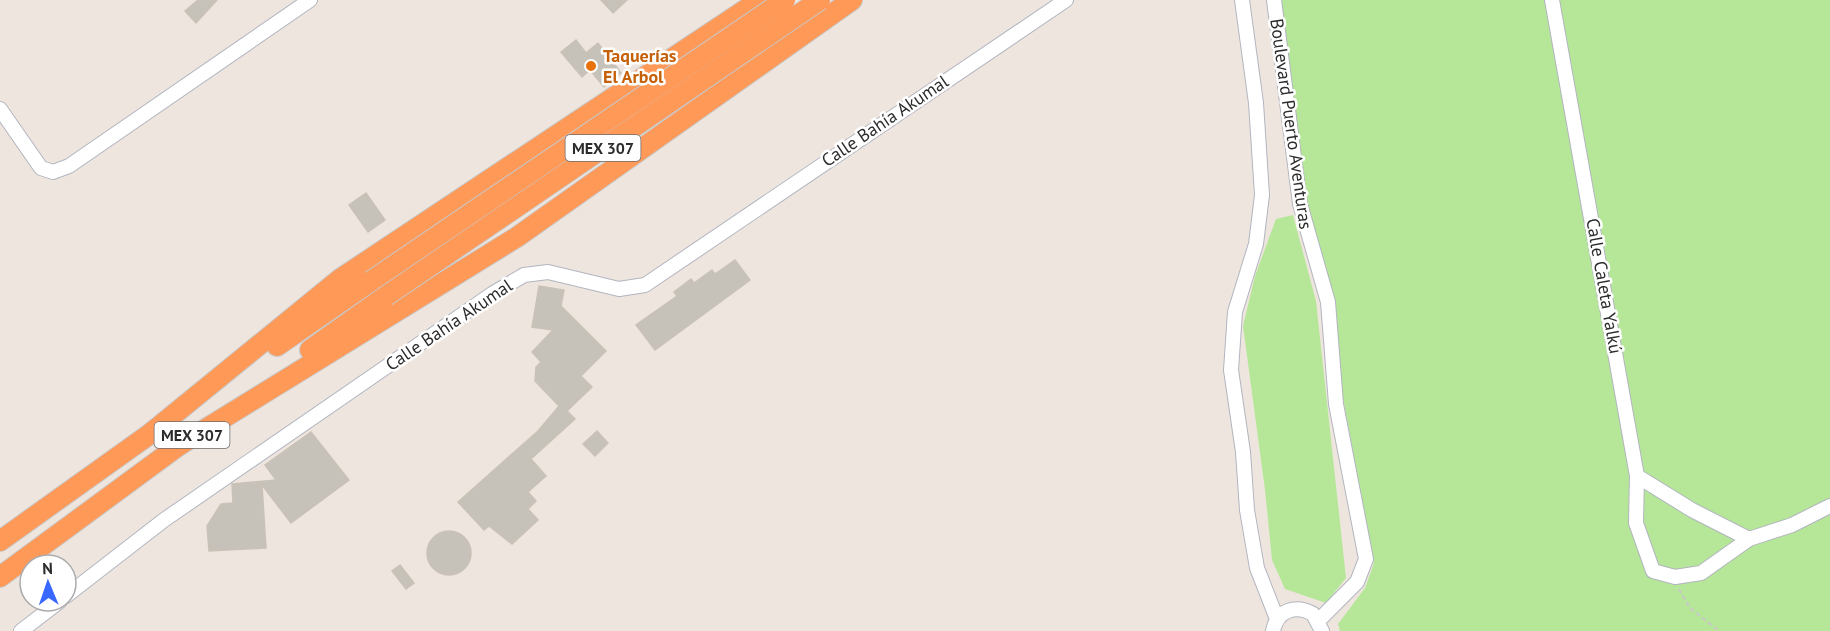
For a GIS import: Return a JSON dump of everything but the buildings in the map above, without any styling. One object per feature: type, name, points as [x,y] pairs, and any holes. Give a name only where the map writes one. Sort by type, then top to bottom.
[{"type":"highway","points":[[151,433],[340,279],[759,0]]},
{"type":"highway","name":"MEX 307","points":[[0,541],[370,281],[784,0]]},
{"type":"highway","name":"MEX 307","points":[[0,577],[386,296],[820,0]]},
{"type":"highway","points":[[178,446],[517,237],[852,0]]},
{"type":"street","points":[[0,109],[41,168],[53,172],[78,159],[310,0]]},
{"type":"street","points":[[784,0],[805,19],[817,23]]},
{"type":"street","name":"Calle Bahía Akumal","points":[[78,587],[165,520],[492,294],[524,275],[548,272],[619,290],[645,285],[1066,0]]},
{"type":"street","name":"Boulevard Puerto Aventuras","points":[[1242,0],[1256,103],[1262,195],[1256,244],[1235,312],[1231,370],[1243,452],[1247,510],[1257,568],[1273,627]]},
{"type":"street","name":"Boulevard Puerto Aventuras","points":[[1274,0],[1299,204],[1328,302],[1336,404],[1366,559],[1357,582],[1320,626]]},
{"type":"street","name":"Calle Caleta Yalkú","points":[[1557,4],[1637,476],[1636,523],[1653,572],[1675,578]]},
{"type":"street","points":[[1637,476],[1692,510],[1749,539]]},
{"type":"street","points":[[1675,578],[1701,573],[1749,539],[1792,525],[1830,506]]},
{"type":"street","points":[[1273,627],[1290,610],[1298,608],[1313,614],[1320,626]]},
{"type":"street","points":[[21,631],[44,613]]},
{"type":"path","points":[[1675,578],[1681,596],[1690,608],[1719,631]]},
{"type":"green space","points":[[1280,0],[1830,0],[1830,631],[1340,631],[1338,624],[1365,588],[1374,563],[1342,393],[1335,304],[1314,236],[1297,154]]},
{"type":"green space","points":[[1293,215],[1316,301],[1346,578],[1326,603],[1285,589],[1272,560],[1243,326],[1255,276],[1276,219]]},
{"type":"place","name":"Taquerías El Arbol","points":[[591,66]]}]
